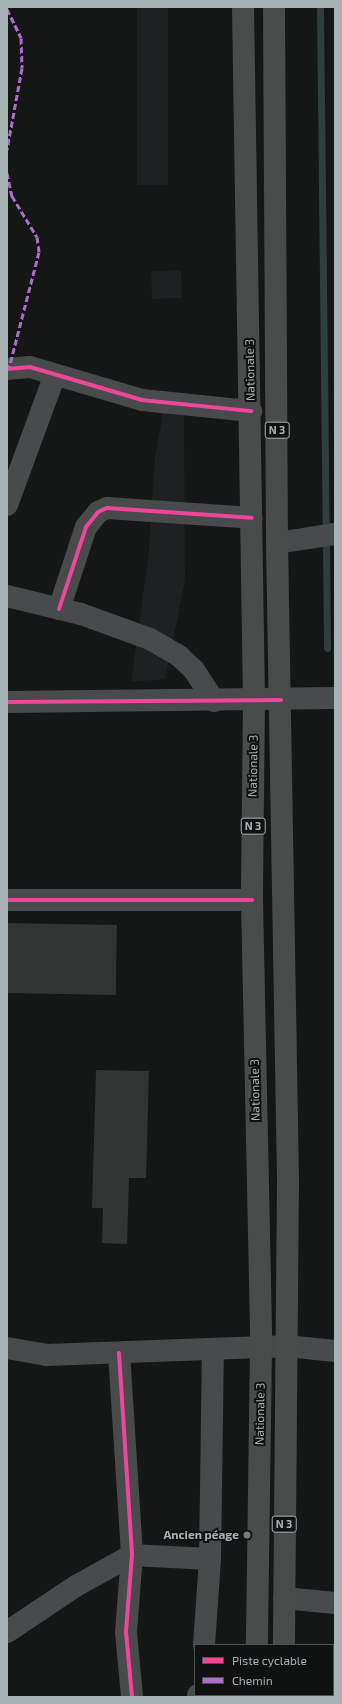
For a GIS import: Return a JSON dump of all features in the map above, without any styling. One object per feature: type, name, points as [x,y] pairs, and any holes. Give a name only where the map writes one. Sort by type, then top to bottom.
[{"type":"main road","name":"Nationale 3","points":[[243,7],[251,412],[254,700],[252,900],[261,1348],[257,1644]]},
{"type":"main road","name":"N 3","points":[[274,7],[277,544],[281,700],[287,1346],[284,1644]]},
{"type":"street","points":[[7,369],[30,367],[54,376],[142,400],[251,412]]},
{"type":"street","points":[[7,506],[54,376]]},
{"type":"street","points":[[59,609],[86,527],[98,512],[107,508],[252,518]]},
{"type":"street","points":[[277,544],[335,534]]},
{"type":"street","points":[[7,596],[81,614],[165,647],[194,670],[214,701]]},
{"type":"street","points":[[7,702],[214,701],[335,698]]},
{"type":"street","points":[[7,900],[252,900]]},
{"type":"street","points":[[7,1348],[46,1355],[213,1350],[287,1346],[335,1351]]},
{"type":"street","points":[[204,1644],[210,1559],[213,1350]]},
{"type":"street","points":[[119,1353],[132,1555],[126,1632],[132,1697]]},
{"type":"street","points":[[7,1632],[76,1586],[132,1555],[210,1559]]},
{"type":"street","points":[[284,1598],[335,1603]]},
{"type":"shaded area","points":[[137,7],[168,7],[168,185],[137,185]]},
{"type":"shaded area","points":[[181,270],[182,298],[152,299],[151,271]]},
{"type":"shaded area","points":[[165,403],[184,406],[185,581],[165,679],[131,682],[148,560],[155,458]]},
{"type":"building","points":[[7,923],[117,925],[116,995],[7,993]]},
{"type":"building","points":[[96,1070],[149,1071],[146,1178],[129,1178],[127,1244],[102,1243],[103,1208],[92,1208]]},
{"type":"waterway","points":[[320,7],[327,648]]},
{"type":"marked path","points":[[7,9],[21,38],[22,68],[7,150]]},
{"type":"marked path","points":[[7,173],[12,196],[37,237],[39,252],[9,368]]},
{"type":"cycle path","points":[[7,369],[30,367],[142,400],[251,411]]},
{"type":"cycle path","points":[[59,609],[86,527],[98,512],[107,508],[252,518]]},
{"type":"cycle path","points":[[7,702],[281,700]]},
{"type":"cycle path","points":[[7,900],[252,900]]},
{"type":"cycle path","points":[[119,1353],[132,1555],[126,1632],[132,1697]]},
{"type":"place","name":"Ancien péage","points":[[247,1535]]}]
